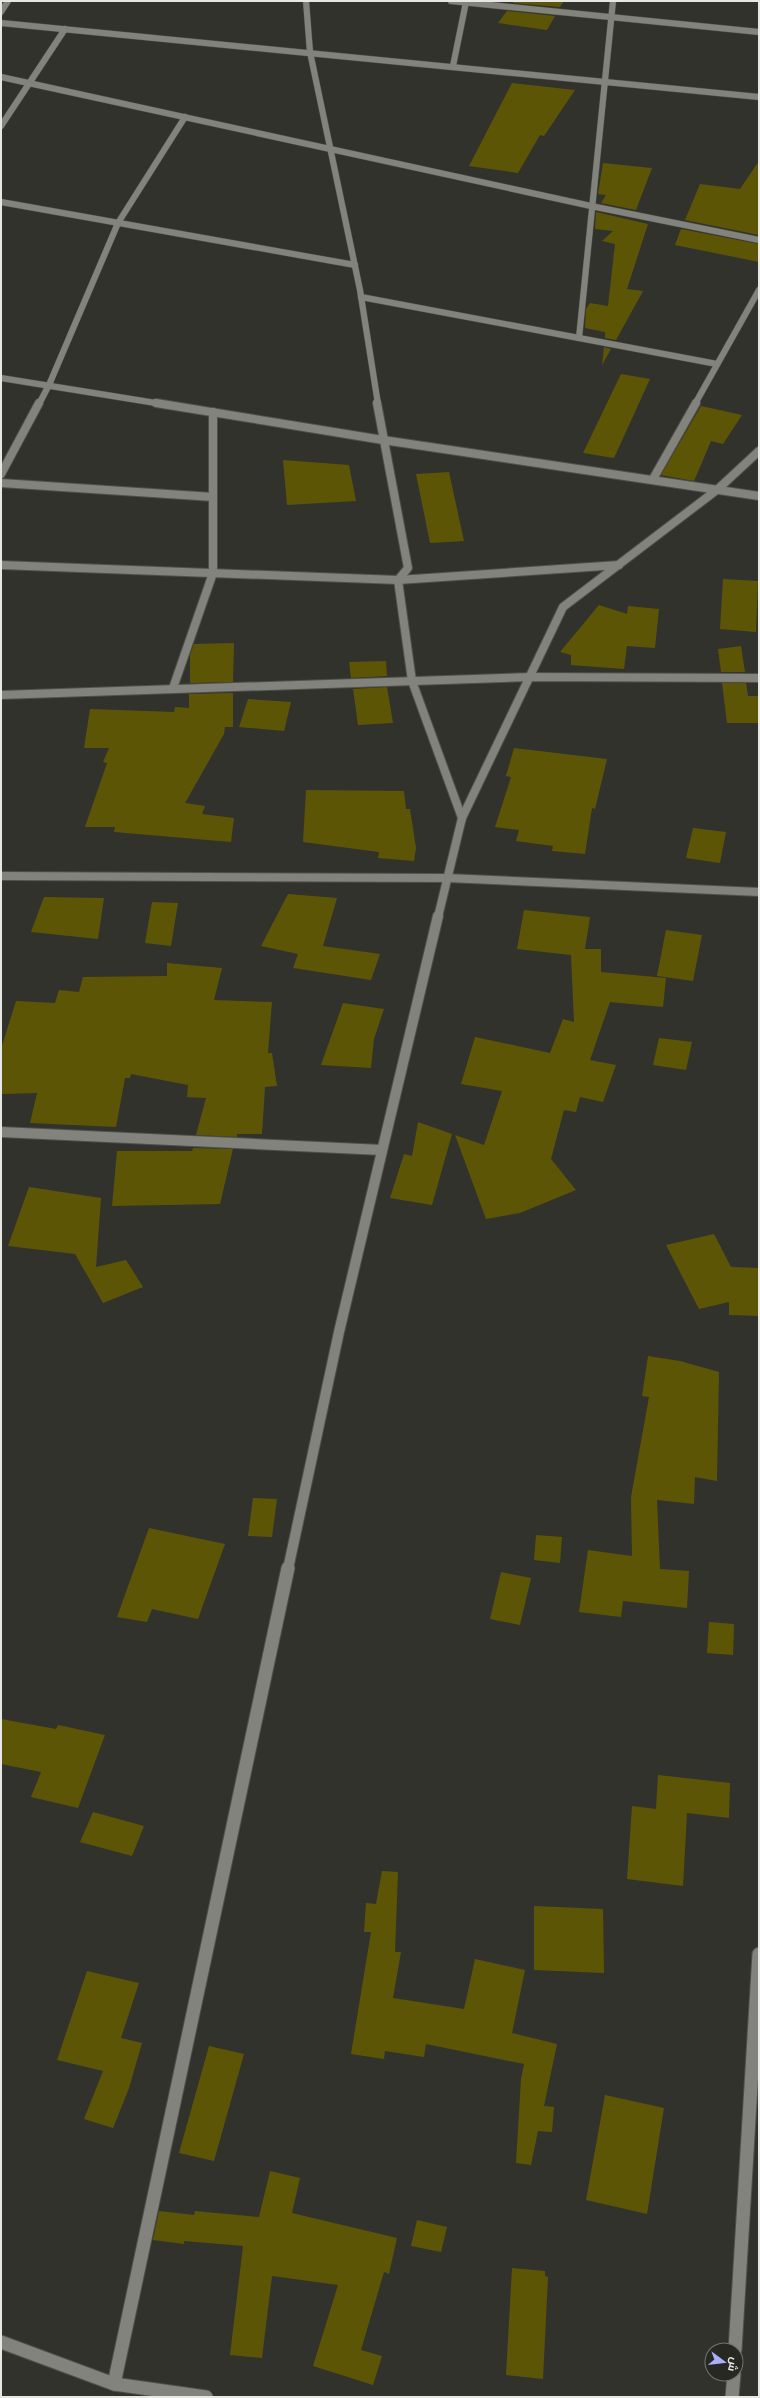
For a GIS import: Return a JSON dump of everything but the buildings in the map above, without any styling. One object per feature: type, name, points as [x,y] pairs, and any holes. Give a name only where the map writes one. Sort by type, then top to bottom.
[{"type":"street","points":[[1,12],[8,1]]},
{"type":"street","points":[[306,1],[310,52],[332,149],[355,265],[383,440],[408,568],[398,580],[412,681],[462,818]]},
{"type":"street","points":[[451,1],[759,32]]},
{"type":"street","points":[[579,338],[591,206],[614,1]]},
{"type":"street","points":[[453,66],[466,2]]},
{"type":"street","points":[[1,23],[759,97]]},
{"type":"street","points":[[1,126],[64,29]]},
{"type":"street","points":[[1,77],[591,206],[759,240]]},
{"type":"street","points":[[1,474],[49,385],[118,223],[186,117]]},
{"type":"street","points":[[1,202],[355,265]]},
{"type":"street","points":[[653,479],[759,290]]},
{"type":"street","points":[[361,297],[718,364]]},
{"type":"street","points":[[1,378],[383,440],[718,488],[759,496]]},
{"type":"street","points":[[173,688],[213,573],[213,412]]},
{"type":"street","points":[[114,2384],[335,1348],[462,818],[563,607],[718,488],[759,450]]},
{"type":"street","points":[[1,483],[213,497]]},
{"type":"street","points":[[1,565],[398,580],[619,565]]},
{"type":"street","points":[[1,695],[530,677],[759,678]]},
{"type":"street","points":[[1,876],[447,878],[759,892]]},
{"type":"street","points":[[1,1132],[382,1150]]},
{"type":"street","points":[[735,2342],[759,1954]]},
{"type":"street","points":[[1,2342],[114,2384],[206,2397]]},
{"type":"street","points":[[732,2397],[733,2382]]}]
